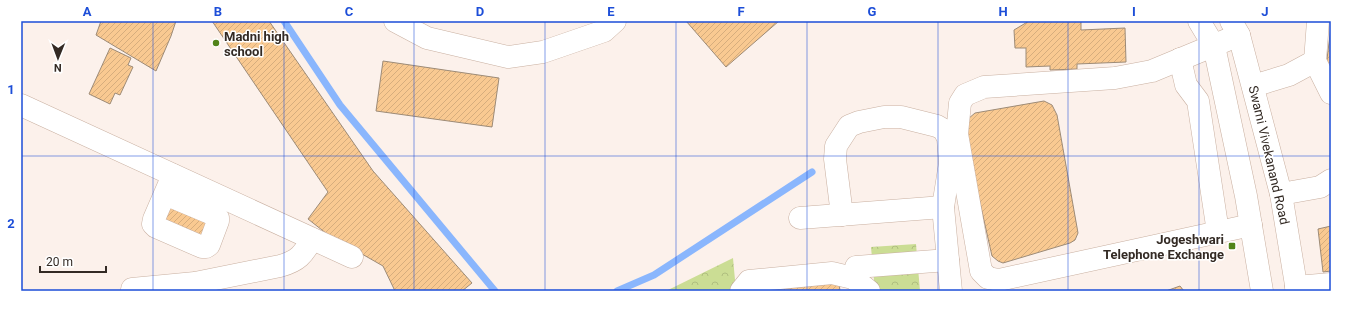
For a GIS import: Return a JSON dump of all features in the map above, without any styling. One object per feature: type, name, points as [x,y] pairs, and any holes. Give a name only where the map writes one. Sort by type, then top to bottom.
[{"type":"street","points":[[395,21],[427,38],[508,57],[543,52],[604,31],[615,21]]},
{"type":"street","points":[[1199,21],[1214,46],[1246,196],[1262,291]]},
{"type":"street","points":[[1318,21],[1315,61],[1331,93]]},
{"type":"street","points":[[1235,28],[1214,46],[1152,71],[1115,78],[984,88],[965,95],[960,103],[957,134],[981,271],[988,278],[999,280],[1251,225]]},
{"type":"street","name":"Swami Vivekanand Road","points":[[1235,28],[1253,86],[1282,194],[1296,289]]},
{"type":"street","points":[[1180,60],[1186,85],[1198,101],[1218,232]]},
{"type":"street","points":[[1253,86],[1290,74],[1315,61]]},
{"type":"street","points":[[21,105],[169,185],[312,239],[352,257]]},
{"type":"street","points":[[842,215],[835,159],[836,146],[849,126],[859,122],[884,117],[901,117],[937,126],[944,130],[948,138],[950,163],[943,207],[951,291]]},
{"type":"street","points":[[1282,194],[1320,186],[1331,180]]},
{"type":"street","points":[[800,218],[943,207]]},
{"type":"street","points":[[132,289],[196,283],[280,266],[292,262],[301,256],[312,239]]},
{"type":"street","points":[[856,266],[948,260]]},
{"type":"street","points":[[741,291],[749,281],[832,273],[853,278],[869,291]]},
{"type":"street","points":[[1296,289],[1331,284]]},
{"type":"green space","points":[[916,244],[920,291],[875,291],[871,247]]},
{"type":"green space","points":[[733,258],[736,291],[666,291]]},
{"type":"building","points":[[101,21],[176,21],[156,71],[96,35]]},
{"type":"building","name":"Madni high school","points":[[212,21],[269,21],[373,171],[472,283],[462,291],[395,291],[383,266],[327,234],[308,219],[328,192]]},
{"type":"building","points":[[686,21],[779,21],[726,67]]},
{"type":"building","points":[[1029,21],[1081,21],[1081,30],[1125,28],[1126,62],[1077,64],[1077,69],[1050,70],[1050,66],[1026,67],[1026,48],[1015,48],[1014,30]]},
{"type":"building","points":[[1331,27],[1331,67],[1326,67]]},
{"type":"building","points":[[110,48],[131,58],[128,65],[133,67],[120,95],[115,93],[110,104],[89,94]]},
{"type":"building","points":[[383,61],[499,78],[492,127],[376,111]]},
{"type":"building","points":[[1044,101],[1052,105],[1057,115],[1078,233],[1075,240],[1070,243],[1003,263],[992,256],[963,127],[968,119],[975,113]]},
{"type":"building","points":[[168,200],[214,220],[204,242],[158,221]]},
{"type":"building","points":[[1331,226],[1331,271],[1323,272],[1318,229]]},
{"type":"building","points":[[839,283],[840,291],[758,291]]},
{"type":"building","points":[[1180,286],[1184,291],[1166,291]]},
{"type":"waterway","points":[[284,21],[340,105],[495,291]]},
{"type":"waterway","points":[[617,291],[654,275],[812,172]]},
{"type":"place","name":"Madni high school","points":[[216,43]]},
{"type":"place","name":"Jogeshwari Telephone Exchange","points":[[1232,246]]}]
